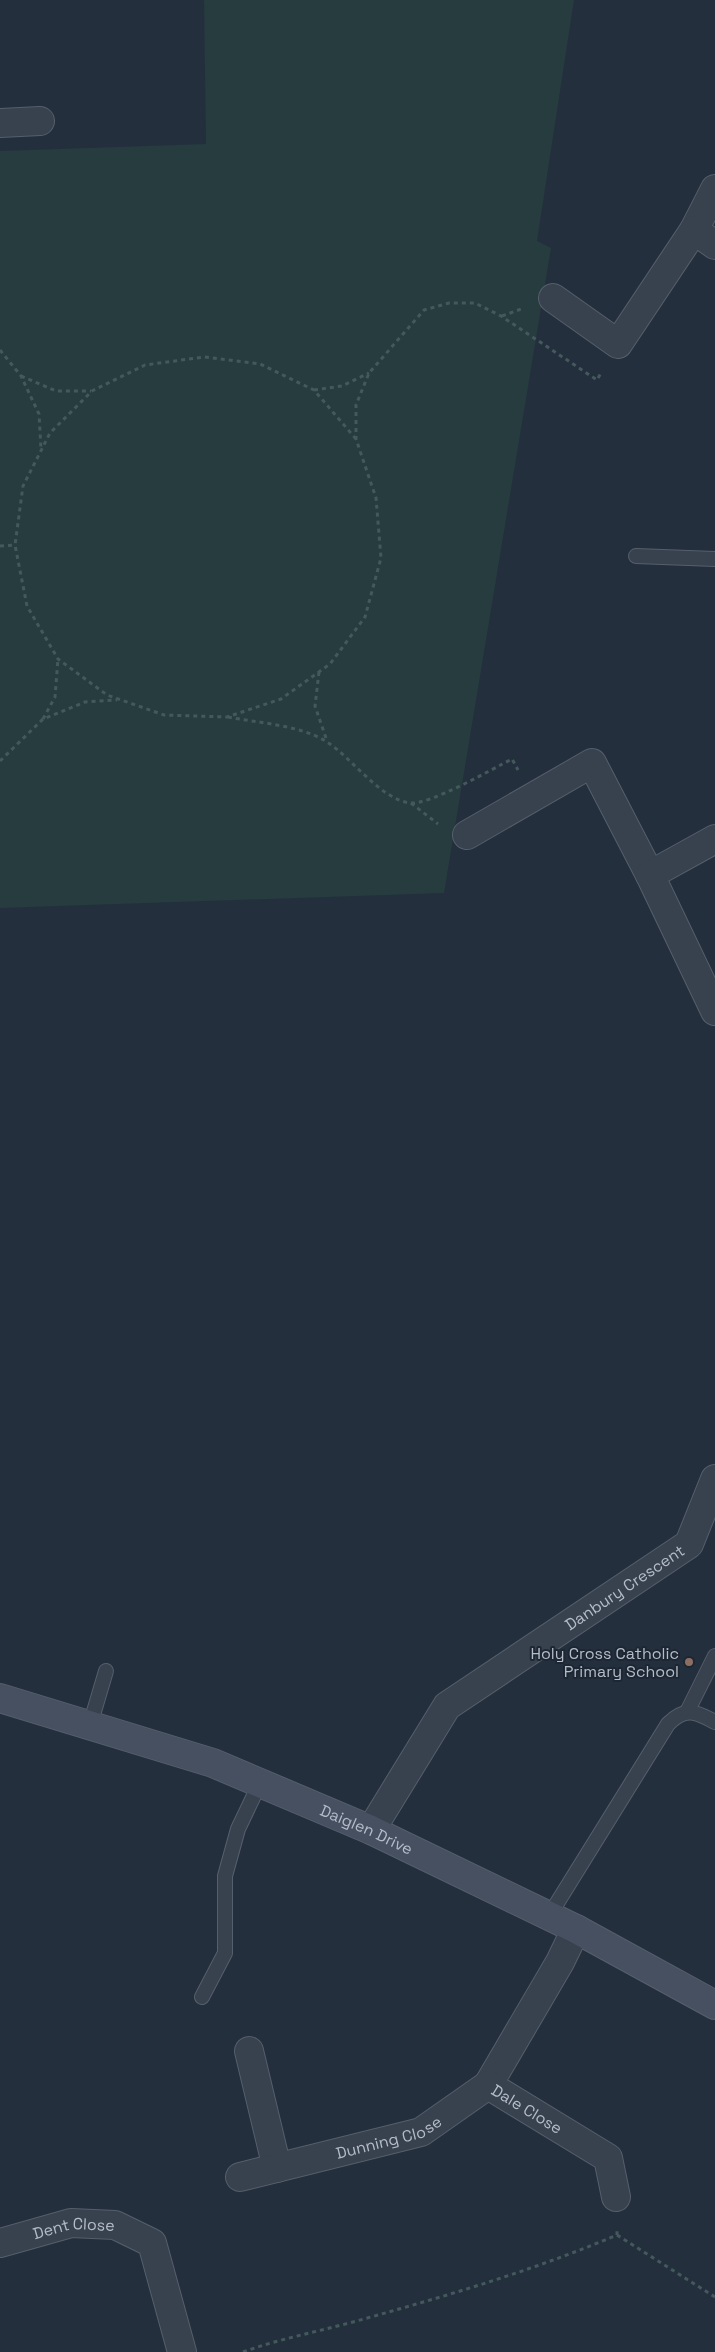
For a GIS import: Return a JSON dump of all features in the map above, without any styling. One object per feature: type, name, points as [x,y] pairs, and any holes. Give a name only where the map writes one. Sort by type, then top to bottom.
[{"type":"street","points":[[0,123],[40,121]]},
{"type":"street","points":[[553,298],[618,344],[705,237],[715,189]]},
{"type":"street","points":[[467,835],[592,763],[650,875],[715,1011]]},
{"type":"street","points":[[650,875],[715,839]]},
{"type":"street","name":"Danbury Crescent","points":[[371,1830],[448,1706],[689,1544],[715,1479]]},
{"type":"street","name":"Daiglen Drive","points":[[0,1698],[213,1763],[371,1830],[576,1929],[715,2005]]},
{"type":"street","name":"Dale Close","points":[[576,1929],[560,1962],[488,2085],[608,2158],[616,2198]]},
{"type":"street","points":[[249,2051],[277,2168]]},
{"type":"street","name":"Dunning Close","points":[[240,2178],[421,2132],[488,2085]]},
{"type":"street","name":"Dent Close","points":[[0,2243],[71,2224],[115,2225],[152,2243],[182,2352]]},
{"type":"lane","points":[[636,556],[715,559]]},
{"type":"lane","points":[[687,1712],[715,1656]]},
{"type":"lane","points":[[90,1726],[106,1671]]},
{"type":"lane","points":[[549,1916],[668,1724],[676,1716],[687,1712],[701,1714],[715,1722]]},
{"type":"lane","points":[[202,1996],[225,1952],[225,1876],[238,1829],[260,1783]]},
{"type":"path","points":[[227,717],[281,699],[319,672],[330,664],[365,617],[381,558],[376,498],[356,439],[356,405],[369,374],[424,310],[449,303],[475,303],[501,316],[597,380],[618,344]]},
{"type":"path","points":[[0,350],[21,376],[39,414],[41,450]]},
{"type":"path","points":[[356,439],[314,390],[260,364],[204,357],[145,365],[92,391],[50,433],[23,486],[15,546],[27,606],[58,659],[107,695],[164,715],[227,717],[308,732],[328,742],[388,794],[411,803],[447,792],[512,758],[534,796]]},
{"type":"path","points":[[314,390],[342,386],[369,374]]},
{"type":"path","points":[[21,376],[56,391],[92,391]]},
{"type":"path","points":[[0,546],[15,546]]},
{"type":"path","points":[[0,760],[43,720],[55,697],[58,659]]},
{"type":"path","points":[[319,672],[315,706],[328,742]]},
{"type":"path","points":[[43,720],[85,702],[120,699]]},
{"type":"path","points":[[616,2198],[617,2235]]},
{"type":"path","points":[[617,2235],[715,2297]]},
{"type":"path","points":[[243,2352],[271,2342],[352,2322],[514,2275],[617,2235]]},
{"type":"green space","points":[[204,0],[574,0],[537,241],[551,248],[444,893],[0,908],[0,151],[206,144]]},
{"type":"place","name":"Holy Cross Catholic Primary School","points":[[689,1662]]}]
